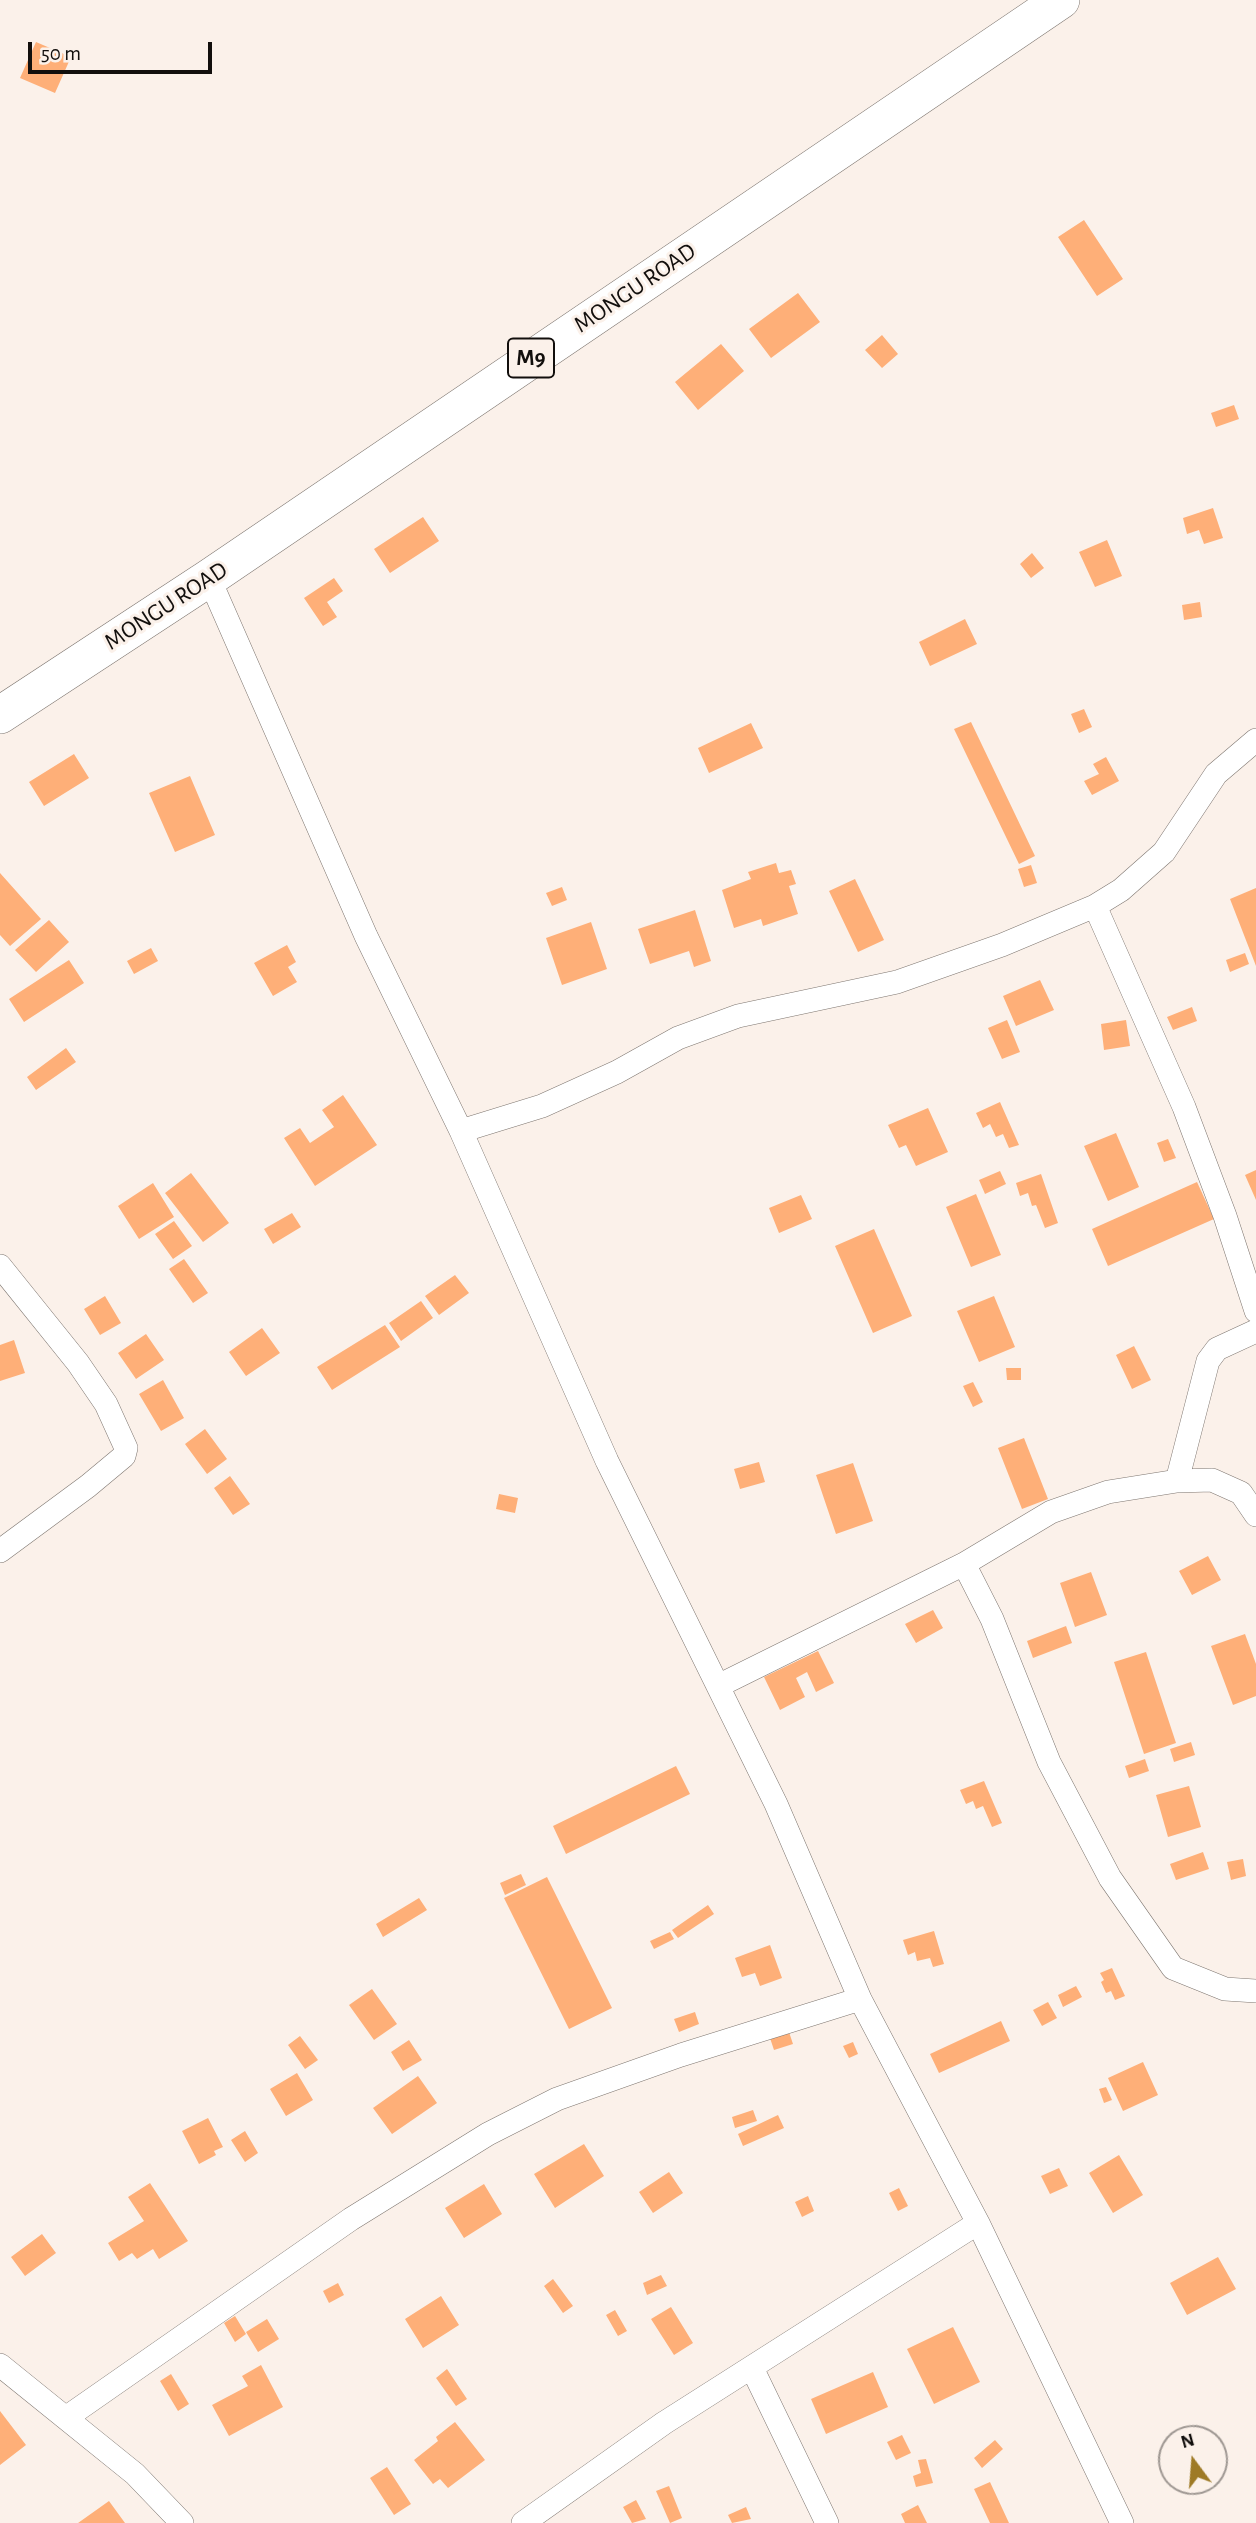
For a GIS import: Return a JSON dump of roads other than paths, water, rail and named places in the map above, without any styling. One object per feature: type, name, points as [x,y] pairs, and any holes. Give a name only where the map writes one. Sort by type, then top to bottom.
[{"type":"main road","name":"MONGU ROAD","points":[[0,715],[209,578],[1061,0]]},
{"type":"street","points":[[209,578],[366,936],[461,1131],[607,1461],[776,1804],[860,1999],[978,2222],[1122,2523]]},
{"type":"street","points":[[461,1131],[542,1105],[618,1072],[678,1038],[738,1016],[897,982],[1002,945],[1095,906],[1121,890],[1164,852],[1216,774],[1256,740]]},
{"type":"street","points":[[1095,906],[1184,1107],[1226,1216],[1256,1311]]},
{"type":"street","points":[[0,1266],[78,1363],[106,1404],[127,1448],[124,1456],[88,1486],[0,1551]]},
{"type":"street","points":[[1177,1481],[1208,1361],[1217,1349],[1256,1331]]},
{"type":"street","points":[[718,1686],[964,1564],[1051,1512],[1108,1492],[1177,1481],[1212,1480],[1241,1493],[1256,1515]]},
{"type":"street","points":[[964,1564],[992,1619],[1049,1762],[1110,1878],[1173,1968],[1226,1989],[1256,1991]]},
{"type":"street","points":[[67,2417],[351,2219],[488,2134],[557,2099],[681,2055],[860,1999]]},
{"type":"street","points":[[523,2523],[664,2423],[978,2222]]},
{"type":"street","points":[[0,2365],[135,2474],[183,2523]]},
{"type":"street","points":[[752,2368],[827,2523]]}]
